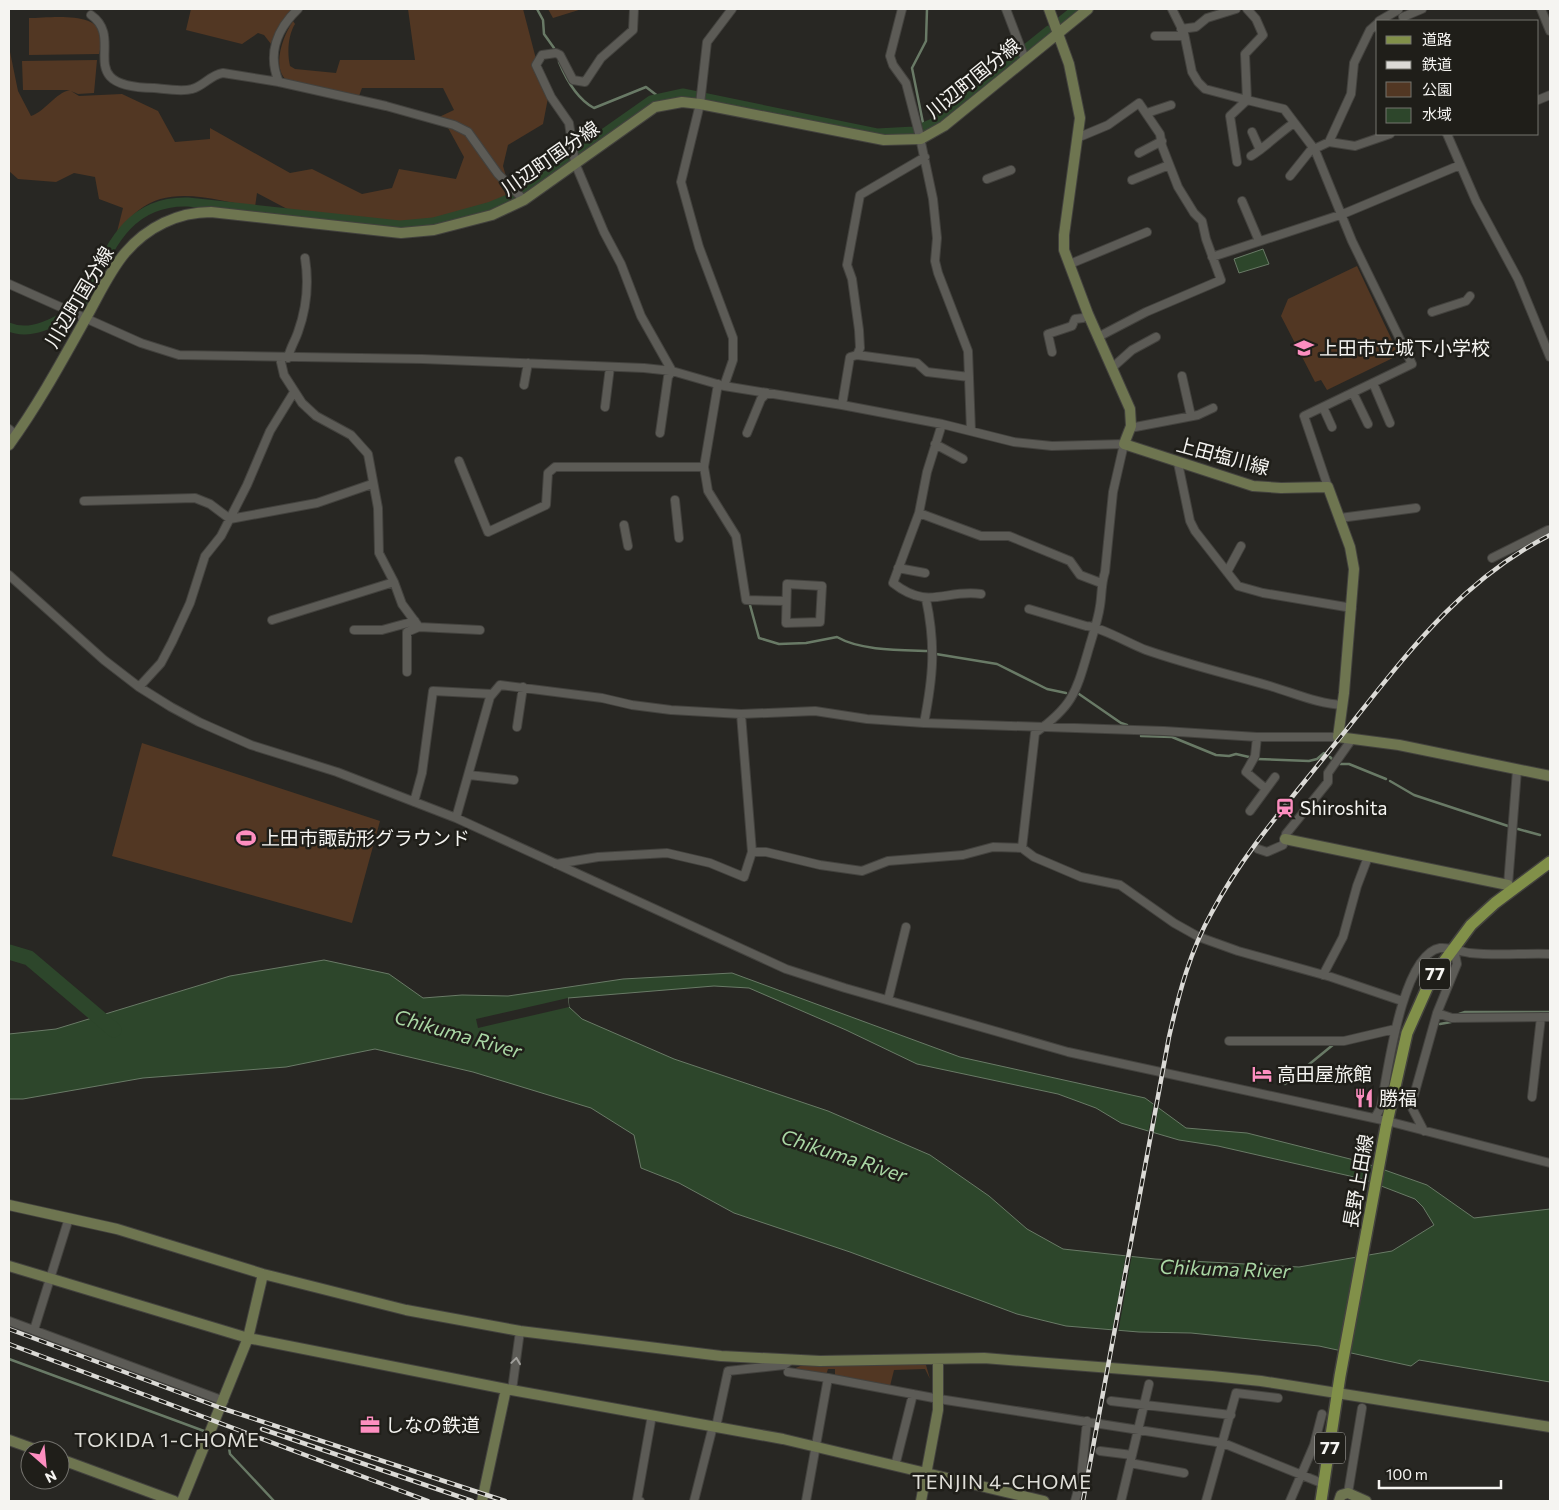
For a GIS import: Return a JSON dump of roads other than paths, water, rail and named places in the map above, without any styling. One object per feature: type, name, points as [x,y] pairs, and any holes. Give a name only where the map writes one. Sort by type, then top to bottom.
[{"type":"main road","name":"長野上田線","points":[[1321,1501],[1383,1122],[1407,1033],[1428,984],[1471,925],[1510,888],[1550,862]]},
{"type":"street","points":[[279,82],[274,72],[275,41],[280,30],[298,9]]},
{"type":"street","points":[[634,9],[633,30],[601,58],[585,82],[573,80],[556,52],[548,53],[538,60],[537,72],[550,97],[569,123],[575,156],[604,232],[622,264],[634,302],[672,371]]},
{"type":"street","points":[[732,9],[707,42],[700,104],[681,188],[699,247],[733,338],[733,360],[721,385],[704,466],[708,491],[736,536],[746,600],[786,601]]},
{"type":"street","points":[[902,9],[890,56],[893,65],[906,83],[925,157],[937,238],[935,261],[948,302],[968,351],[971,431]]},
{"type":"street","points":[[1006,9],[1025,59]]},
{"type":"street","points":[[1022,848],[1035,733],[1054,720],[1078,690],[1100,606],[1101,583],[1105,572],[1113,492],[1124,444],[1130,428],[1130,409],[1100,336],[1088,314],[1064,250],[1064,235],[1080,118],[1069,64],[1049,9]]},
{"type":"street","name":"川辺町国分線","points":[[9,445],[13,432],[86,319],[125,252],[152,229],[186,215],[212,212],[384,232],[409,233],[434,230],[492,215],[524,200],[575,156],[655,107],[682,102],[903,142],[919,133],[944,126],[1088,9]]},
{"type":"street","points":[[1172,9],[1183,33],[1192,72],[1198,82],[1205,88],[1284,109],[1315,150],[1343,214],[1352,241],[1412,364],[1304,416],[1353,558],[1352,608],[1343,705],[1338,737]]},
{"type":"street","points":[[1155,36],[1183,33],[1196,27],[1208,18],[1236,9]]},
{"type":"street","points":[[1236,162],[1230,116],[1247,100],[1245,54],[1263,36],[1256,19],[1248,9]]},
{"type":"street","points":[[1382,20],[1398,9],[1403,19],[1422,9]]},
{"type":"street","points":[[1541,9],[1550,31]]},
{"type":"street","points":[[91,15],[100,22],[104,33],[103,56],[106,72],[126,87],[192,89],[214,75],[223,74],[279,82],[386,106],[462,128],[472,137],[498,174],[524,200]]},
{"type":"street","points":[[1290,176],[1310,151],[1329,142],[1351,94],[1354,64],[1370,30],[1376,25]]},
{"type":"street","points":[[1077,138],[1108,125],[1140,102],[1160,134],[1169,164],[1182,194],[1202,220],[1212,257],[1221,280],[1146,312],[1100,336]]},
{"type":"street","points":[[1147,112],[1171,105]]},
{"type":"street","points":[[1252,156],[1278,133],[1294,123]]},
{"type":"street","points":[[1252,132],[1260,150]]},
{"type":"street","points":[[1329,142],[1355,146],[1387,135]]},
{"type":"street","points":[[1448,135],[1460,165],[1490,228],[1507,256],[1548,345],[1550,356]]},
{"type":"street","points":[[1139,152],[1162,141]]},
{"type":"street","points":[[857,355],[860,348],[859,330],[852,279],[847,265],[860,195],[925,157]]},
{"type":"street","points":[[1132,180],[1169,164]]},
{"type":"street","points":[[1212,257],[1343,214],[1460,165]]},
{"type":"street","points":[[986,179],[1011,170]]},
{"type":"street","points":[[1242,201],[1259,241]]},
{"type":"street","points":[[1070,264],[1147,232]]},
{"type":"street","points":[[305,258],[308,279],[307,294],[298,333],[284,358],[284,375],[294,392],[316,416],[338,426],[363,447],[368,454],[372,484],[378,508],[379,553],[394,582],[402,604],[417,624]]},
{"type":"street","points":[[9,284],[141,343],[179,355],[378,358],[528,363],[672,371],[721,385],[942,424],[1014,442],[1052,446],[1124,444]]},
{"type":"street","points":[[1432,312],[1466,301],[1470,296]]},
{"type":"street","points":[[1052,352],[1048,334],[1072,326],[1075,319],[1083,318],[1088,314]]},
{"type":"street","points":[[1113,367],[1132,350],[1156,337]]},
{"type":"street","points":[[842,405],[850,357],[857,355],[917,363],[927,372],[969,377]]},
{"type":"street","points":[[524,385],[528,363]]},
{"type":"street","points":[[605,407],[610,367]]},
{"type":"street","points":[[660,433],[668,376],[672,371]]},
{"type":"street","points":[[1182,376],[1191,416]]},
{"type":"street","points":[[1372,383],[1390,423]]},
{"type":"street","points":[[138,686],[161,663],[190,603],[205,556],[221,536],[270,431],[294,392]]},
{"type":"street","points":[[1353,392],[1368,424]]},
{"type":"street","points":[[747,433],[761,399],[766,393]]},
{"type":"street","points":[[1323,407],[1332,428]]},
{"type":"street","points":[[1130,428],[1191,416],[1213,408]]},
{"type":"street","points":[[942,424],[927,472],[919,513],[893,582],[904,591],[926,599],[970,593],[981,594]]},
{"type":"street","points":[[935,444],[963,459]]},
{"type":"street","name":"上田塩川線","points":[[1124,444],[1254,486],[1281,488],[1328,486]]},
{"type":"street","points":[[459,461],[488,532],[546,504],[548,473],[555,467],[570,469],[704,466]]},
{"type":"street","points":[[1178,463],[1190,521],[1195,532],[1238,586],[1262,593],[1352,608]]},
{"type":"street","points":[[84,501],[195,498],[210,504],[230,519],[316,503],[372,484]]},
{"type":"street","points":[[675,500],[679,538]]},
{"type":"street","points":[[1340,518],[1416,508]]},
{"type":"street","points":[[919,513],[981,536],[1009,536],[1070,561],[1080,575],[1101,583]]},
{"type":"street","points":[[624,525],[628,546]]},
{"type":"street","points":[[1492,558],[1548,530]]},
{"type":"street","points":[[1226,572],[1241,546]]},
{"type":"street","points":[[898,568],[925,573]]},
{"type":"street","points":[[9,575],[104,660],[171,708],[251,745],[337,772],[456,818],[786,969],[1068,1052],[1424,1131],[1550,1163]]},
{"type":"street","points":[[272,620],[394,582]]},
{"type":"street","points":[[788,584],[822,586],[820,622],[786,623],[786,601],[788,584]]},
{"type":"street","points":[[924,723],[933,678],[932,626],[926,599]]},
{"type":"street","points":[[1029,609],[1086,626],[1095,626],[1126,643],[1168,658],[1325,704],[1343,705]]},
{"type":"street","points":[[407,672],[406,632],[417,624]]},
{"type":"street","points":[[354,630],[382,630],[417,624],[480,630]]},
{"type":"street","points":[[456,818],[492,694],[500,685],[602,698],[632,706],[741,714],[815,711],[867,719],[924,723],[1164,731],[1257,737],[1338,737],[1409,747],[1550,776]]},
{"type":"street","points":[[517,727],[523,687]]},
{"type":"street","points":[[414,802],[422,773],[432,691],[492,694]]},
{"type":"street","points":[[556,864],[598,857],[667,853],[710,863],[744,877],[752,852],[741,714]]},
{"type":"street","points":[[1257,737],[1255,756],[1246,772],[1266,789]]},
{"type":"street","points":[[1258,849],[1267,852],[1283,845],[1286,834],[1328,782],[1328,773],[1352,739]]},
{"type":"street","points":[[1285,839],[1510,888],[1517,770]]},
{"type":"street","points":[[469,775],[514,780]]},
{"type":"street","points":[[1250,811],[1275,777]]},
{"type":"street","points":[[752,852],[766,852],[820,865],[862,870],[888,861],[944,857],[993,847],[1022,848],[1034,857],[1081,877],[1120,884],[1199,937],[1238,951],[1323,974],[1402,1001]]},
{"type":"street","points":[[1323,974],[1343,938],[1357,886],[1368,857]]},
{"type":"street","points":[[888,1000],[906,927]]},
{"type":"street","points":[[1383,1122],[1381,1107],[1402,1001],[1421,964],[1431,953],[1439,948],[1471,953],[1550,954]]},
{"type":"street","points":[[1424,1131],[1411,1106],[1438,1013],[1457,964],[1454,949]]},
{"type":"street","points":[[1438,1013],[1452,1018],[1550,1017]]},
{"type":"street","points":[[1532,1097],[1541,1017]]},
{"type":"street","points":[[1229,1041],[1344,1041],[1395,1029]]},
{"type":"street","points":[[9,1205],[117,1228],[263,1274],[406,1310],[520,1331],[721,1356],[792,1359],[938,1360],[984,1358],[1261,1381],[1550,1427]]},
{"type":"street","points":[[34,1330],[69,1218]]},
{"type":"street","points":[[9,1266],[248,1338],[509,1390],[715,1426],[816,1446],[1044,1501]]},
{"type":"street","points":[[182,1501],[248,1338],[263,1274]]},
{"type":"street","points":[[9,1321],[224,1401]]},
{"type":"street","points":[[482,1501],[509,1390],[520,1331]]},
{"type":"street","points":[[694,1501],[728,1371],[784,1365],[792,1359]]},
{"type":"street","points":[[921,1501],[939,1398],[938,1360]]},
{"type":"street","points":[[788,1372],[912,1394],[1223,1443],[1324,1484]]},
{"type":"street","points":[[806,1501],[828,1378]]},
{"type":"street","points":[[1121,1501],[1149,1384]]},
{"type":"street","points":[[1206,1501],[1236,1393],[1278,1398]]},
{"type":"street","points":[[895,1466],[912,1394]]},
{"type":"street","points":[[1111,1401],[1231,1415]]},
{"type":"street","points":[[1348,1493],[1362,1408]]},
{"type":"street","points":[[1290,1501],[1302,1474],[1322,1414]]},
{"type":"street","points":[[640,1501],[637,1500],[652,1415]]},
{"type":"street","points":[[1075,1501],[1080,1479],[1087,1421]]},
{"type":"street","points":[[1100,1451],[1184,1472]]},
{"type":"street","points":[[70,1463],[174,1501]]},
{"type":"street","points":[[1338,1501],[1341,1495],[1348,1493],[1366,1501]]},
{"type":"water","points":[[1263,249],[1269,264],[1239,273],[1234,259]]},
{"type":"water","points":[[324,960],[389,974],[423,998],[462,995],[508,996],[623,979],[732,973],[960,1057],[1145,1098],[1186,1128],[1247,1133],[1362,1162],[1427,1185],[1474,1218],[1550,1209],[1550,1382],[1419,1360],[1411,1366],[1319,1346],[1191,1333],[1139,1332],[1066,1326],[1017,1314],[850,1252],[734,1213],[679,1183],[641,1168],[634,1135],[591,1108],[473,1072],[375,1049],[286,1067],[143,1078],[23,1099],[9,1099],[9,1034],[56,1029],[230,976]],"holes":[[[714,986],[749,988],[846,1030],[917,1064],[1058,1094],[1096,1108],[1121,1123],[1179,1140],[1218,1146],[1363,1179],[1415,1199],[1423,1207],[1434,1225],[1392,1251],[1299,1267],[1155,1259],[1063,1249],[1027,1229],[989,1196],[930,1155],[828,1111],[674,1059],[582,1019],[569,1007],[568,998]]]},
{"type":"waterway","points":[[537,9],[543,20],[544,34],[554,48]]},
{"type":"waterway","points":[[924,128],[912,68],[926,41],[927,9]]},
{"type":"waterway","points":[[1062,20],[1076,9]]},
{"type":"waterway","points":[[523,190],[651,100],[683,93],[877,133],[914,131],[933,123],[1049,30]]},
{"type":"waterway","points":[[559,62],[573,88],[582,99],[594,108],[646,87],[659,97]]},
{"type":"waterway","points":[[83,302],[110,249],[121,233],[133,220],[148,210],[166,204],[188,202],[400,225],[433,222],[491,206],[513,197]]},
{"type":"waterway","points":[[9,327],[30,330],[51,323],[64,316]]},
{"type":"waterway","points":[[750,605],[759,638],[779,644],[806,643],[837,637],[847,642],[870,647],[930,651]]},
{"type":"waterway","points":[[936,654],[997,664],[1047,689],[1066,693]]},
{"type":"waterway","points":[[1079,694],[1121,723],[1127,725]]},
{"type":"waterway","points":[[1141,736],[1172,737],[1216,755],[1229,756],[1236,754],[1249,757]]},
{"type":"waterway","points":[[1257,759],[1309,761],[1317,759],[1324,753]]},
{"type":"waterway","points":[[1330,757],[1333,760]]},
{"type":"waterway","points":[[1340,764],[1349,764],[1386,779]]},
{"type":"waterway","points":[[1390,781],[1414,795],[1511,827]]},
{"type":"waterway","points":[[1518,829],[1540,835]]},
{"type":"waterway","name":"Chikuma River","points":[[9,952],[29,958],[114,1030]]},
{"type":"waterway","points":[[1459,1014],[1465,1012],[1550,1012]]},
{"type":"waterway","points":[[1440,1024],[1451,1022]]},
{"type":"waterway","points":[[1285,1084],[1334,1044]]},
{"type":"waterway","points":[[9,1359],[204,1431]]},
{"type":"waterway","points":[[229,1448],[230,1454],[274,1501]]},
{"type":"railway","points":[[1083,1501],[1169,1037],[1186,973],[1204,927],[1238,869],[1267,828],[1379,688],[1429,630],[1455,603],[1484,578],[1515,555],[1550,535]]},
{"type":"railway","points":[[9,1329],[221,1408],[505,1501]]},
{"type":"railway","points":[[9,1344],[428,1501]]},
{"type":"railway","points":[[262,1429],[472,1501]]},
{"type":"place","name":"上田市立城下小学校","points":[[1304,348]]},
{"type":"place","name":"Shiroshita","points":[[1285,808]]},
{"type":"place","name":"上田市諏訪形グラウンド","points":[[246,838]]},
{"type":"place","name":"高田屋旅館","points":[[1262,1074]]},
{"type":"place","name":"勝福","points":[[1364,1098]]},
{"type":"place","name":"しなの鉄道","points":[[370,1425]]},
{"type":"district","name":"TOKIDA 1-CHOME","points":[[167,1440]]},
{"type":"district","name":"TENJIN 4-CHOME","points":[[1002,1482]]}]
